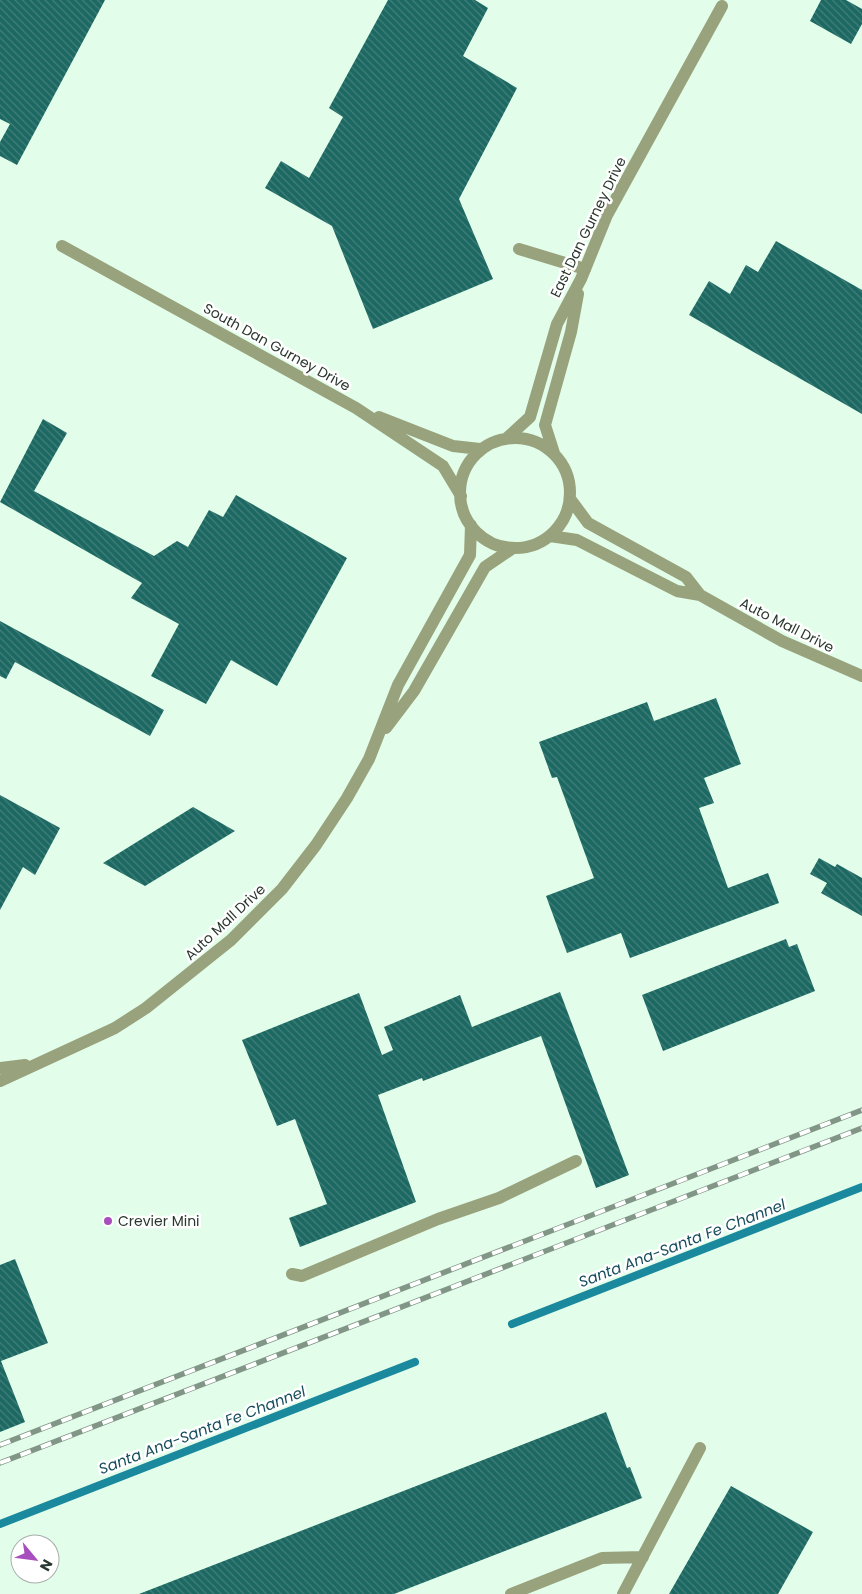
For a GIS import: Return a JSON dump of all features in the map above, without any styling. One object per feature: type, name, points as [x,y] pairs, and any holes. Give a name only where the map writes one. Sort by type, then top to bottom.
[{"type":"street","name":"East Dan Gurney Drive","points":[[507,438],[530,417],[557,324],[583,274],[623,184],[722,6]]},
{"type":"street","name":"South Dan Gurney Drive","points":[[62,246],[356,408],[443,466],[461,496]]},
{"type":"street","points":[[519,249],[583,274],[571,332],[545,425],[555,456]]},
{"type":"street","points":[[356,408],[453,446],[480,449]]},
{"type":"street","points":[[507,438],[528,438],[543,444],[567,470],[572,500],[564,521],[550,536],[529,547],[506,549],[490,543],[476,534],[462,509],[461,480],[466,467],[480,449],[496,440],[507,438]]},
{"type":"street","name":"Auto Mall Drive","points":[[572,500],[588,523],[686,577],[700,595]]},
{"type":"street","name":"Auto Mall Drive","points":[[0,1081],[114,1028],[146,1008],[177,986],[232,940],[282,889],[316,845],[347,798],[379,738],[398,685],[470,555],[471,525]]},
{"type":"street","name":"Auto Mall Drive","points":[[550,536],[577,540],[677,592],[700,595],[782,641],[862,676]]},
{"type":"street","name":"Auto Mall Drive","points":[[379,738],[414,692],[485,567],[513,548]]},
{"type":"street","name":"Auto Mall Drive","points":[[0,1068],[32,1065]]},
{"type":"street","points":[[292,1274],[302,1276],[438,1219],[499,1198],[576,1161]]},
{"type":"street","points":[[623,1594],[700,1448]]},
{"type":"street","points":[[511,1594],[602,1558],[644,1557]]},
{"type":"building","points":[[0,0],[105,0],[17,165],[0,156],[0,142],[10,124],[0,119]]},
{"type":"building","points":[[388,0],[475,0],[488,8],[463,56],[517,88],[459,199],[493,279],[373,329],[332,226],[265,188],[281,161],[309,178],[343,117],[329,108]]},
{"type":"building","points":[[821,0],[846,0],[862,9],[862,24],[851,44],[810,21]]},
{"type":"building","points":[[776,241],[862,290],[862,414],[689,315],[709,281],[730,294],[746,265],[758,272]]},
{"type":"building","points":[[43,419],[67,433],[34,491],[154,556],[177,541],[188,547],[209,510],[223,517],[236,495],[347,558],[277,686],[231,660],[206,704],[151,676],[179,624],[131,598],[142,583],[0,502]]},
{"type":"building","points":[[0,621],[164,710],[150,736],[15,662],[6,679],[0,676]]},
{"type":"building","points":[[716,698],[741,764],[704,778],[714,803],[699,808],[728,888],[768,873],[779,903],[630,958],[621,933],[567,953],[546,896],[594,878],[557,777],[552,778],[539,742],[647,702],[654,721]]},
{"type":"building","points":[[0,795],[60,828],[35,875],[23,867],[0,910]]},
{"type":"building","points":[[193,807],[235,831],[145,886],[103,863]]},
{"type":"building","points":[[819,858],[835,867],[837,864],[862,878],[862,916],[821,893],[827,883],[810,874]]},
{"type":"building","points":[[786,939],[789,947],[797,944],[815,991],[663,1051],[642,995]]},
{"type":"building","points":[[560,992],[629,1175],[596,1188],[541,1036],[423,1081],[422,1078],[378,1095],[416,1202],[300,1247],[289,1218],[327,1204],[295,1119],[277,1126],[242,1040],[359,993],[382,1055],[393,1050],[384,1027],[460,995],[472,1027]]},
{"type":"building","points":[[15,1259],[48,1343],[1,1361],[25,1422],[0,1432],[0,1265]]},
{"type":"building","points":[[606,1412],[627,1468],[630,1467],[642,1498],[394,1594],[139,1594]]},
{"type":"building","points":[[731,1486],[813,1532],[778,1594],[669,1594]]},
{"type":"waterway","name":"Santa Ana-Santa Fe Channel","points":[[512,1324],[862,1187]]},
{"type":"waterway","name":"Santa Ana-Santa Fe Channel","points":[[0,1524],[415,1362]]},
{"type":"railway","points":[[0,1445],[862,1110]]},
{"type":"railway","points":[[0,1463],[862,1128]]},
{"type":"place","name":"Crevier Mini","points":[[108,1221]]}]
